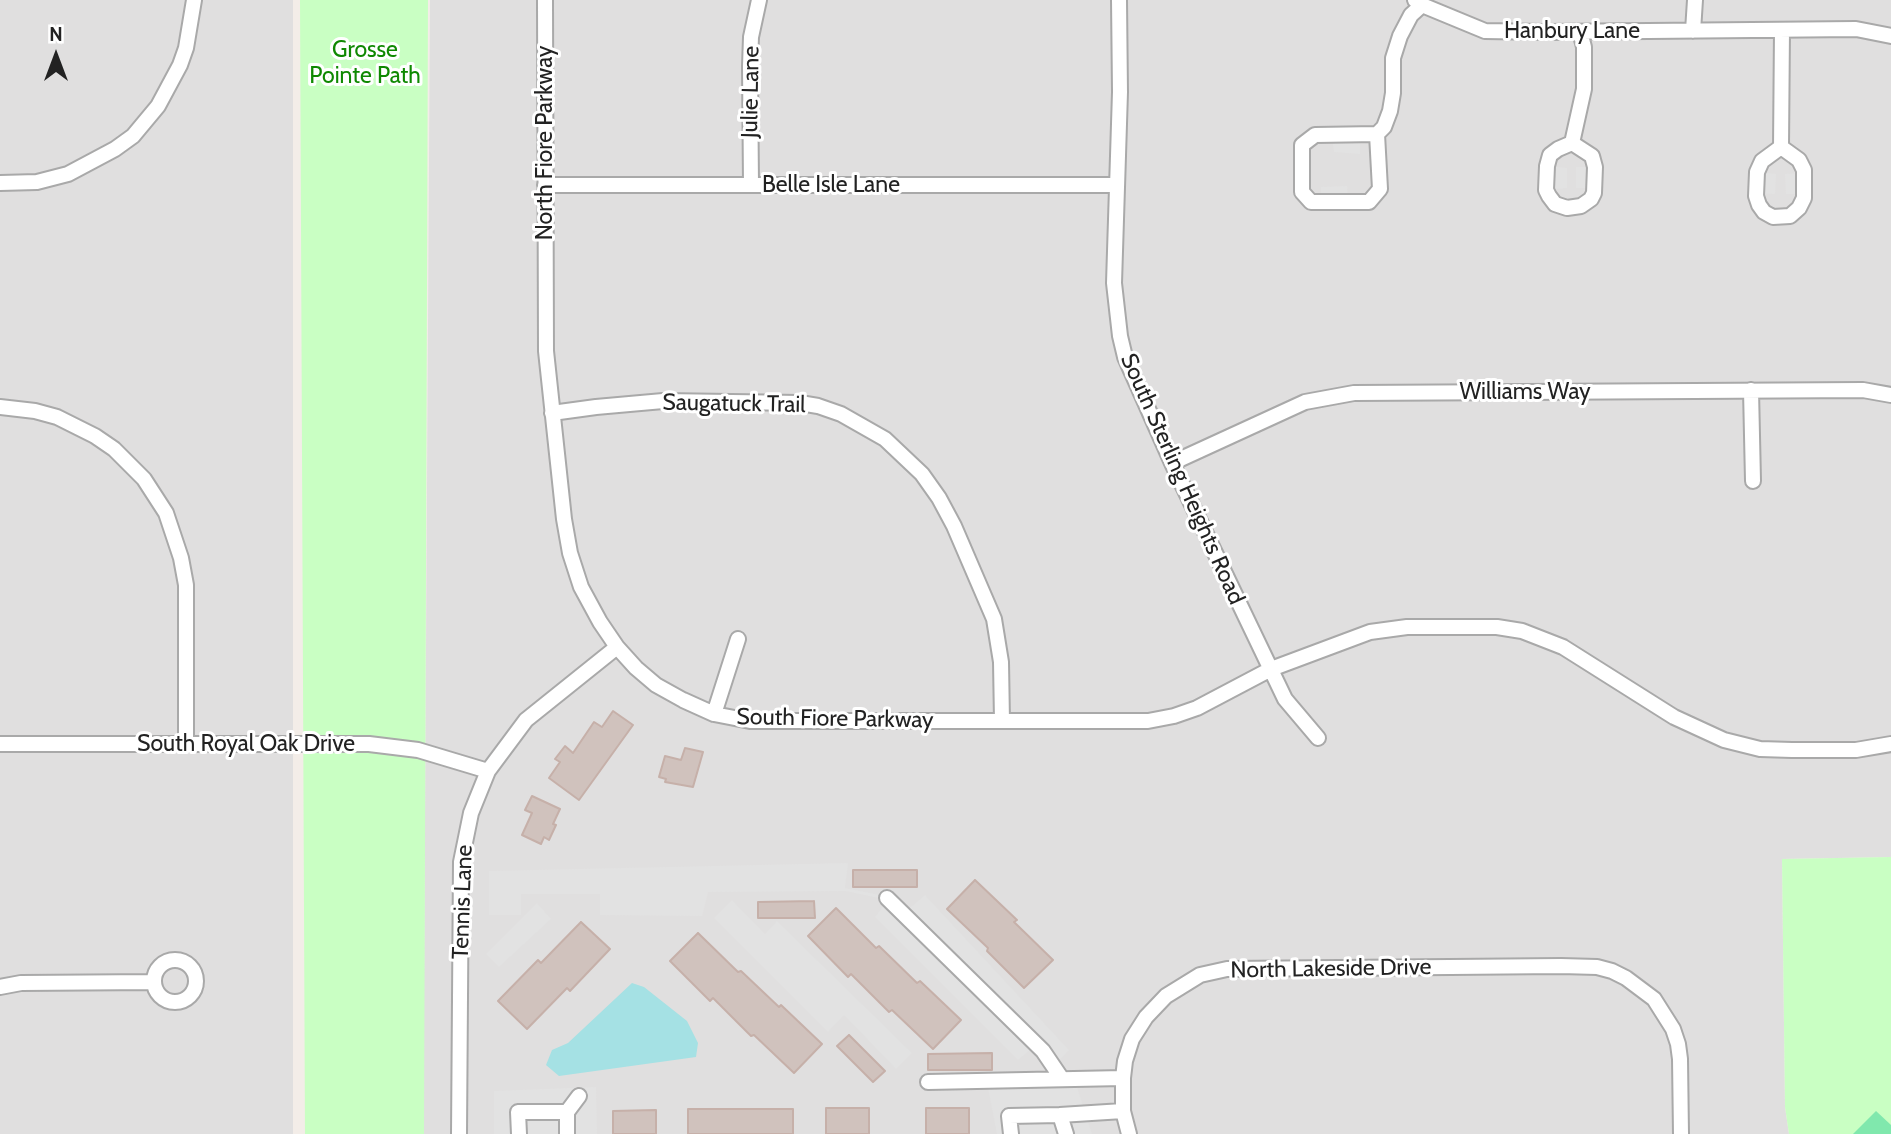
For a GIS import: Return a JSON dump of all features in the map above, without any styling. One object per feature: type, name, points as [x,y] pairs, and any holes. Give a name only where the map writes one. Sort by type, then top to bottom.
[{"type":"street","points":[[0,183],[37,182],[68,174],[116,149],[133,136],[159,106],[180,65],[187,48],[194,0]]},
{"type":"street","name":"North Fiore Parkway","points":[[545,0],[545,285]]},
{"type":"street","name":"Julie Lane","points":[[751,185],[751,46],[759,0]]},
{"type":"street","name":"South Sterling Heights Road","points":[[1119,0],[1121,92],[1114,283],[1119,336],[1125,358],[1172,463],[1285,699],[1318,738]]},
{"type":"street","points":[[1693,31],[1695,0]]},
{"type":"street","points":[[1377,134],[1380,189],[1369,202],[1311,202],[1303,192],[1303,145],[1315,135],[1377,134],[1384,127],[1393,93],[1393,58],[1400,36],[1419,3]]},
{"type":"street","name":"Hanbury Lane","points":[[1419,3],[1485,31],[1856,29],[1891,36]]},
{"type":"street","points":[[1781,146],[1799,160],[1804,170],[1804,198],[1799,208],[1790,216],[1773,217],[1759,205],[1756,196],[1757,172],[1762,162],[1781,146],[1782,30]]},
{"type":"street","points":[[1572,143],[1584,89],[1584,47],[1580,32]]},
{"type":"street","points":[[1572,143],[1592,156],[1595,167],[1594,193],[1591,199],[1581,206],[1567,208],[1555,204],[1546,190],[1547,166],[1550,155],[1572,143]]},
{"type":"street","name":"Belle Isle Lane","points":[[545,185],[1117,185]]},
{"type":"street","name":"South Fiore Parkway","points":[[545,285],[546,351],[564,519],[570,553],[581,587],[617,647],[656,685],[683,700],[715,713],[750,721],[1148,721],[1197,708],[1271,669]]},
{"type":"street","points":[[1751,390],[1753,481]]},
{"type":"street","name":"Williams Way","points":[[1172,463],[1280,412],[1329,396],[1354,393],[1863,390],[1891,395]]},
{"type":"street","name":"Saugatuck Trail","points":[[552,413],[663,401],[800,404],[818,406],[841,414],[885,439],[922,474],[939,498],[994,619],[1001,662],[1002,721]]},
{"type":"street","points":[[0,407],[35,411],[73,424],[114,449],[144,479],[166,513],[175,535],[186,585],[186,744]]},
{"type":"street","points":[[1271,669],[1370,632],[1407,627],[1497,627],[1522,631],[1563,647],[1674,717],[1724,740],[1760,749],[1793,750],[1856,750],[1891,744]]},
{"type":"street","points":[[715,713],[738,639]]},
{"type":"street","name":"Tennis Lane","points":[[459,1134],[461,862],[471,813],[488,771],[526,720],[617,647]]},
{"type":"street","name":"South Royal Oak Drive","points":[[0,744],[369,744],[418,750],[488,771]]},
{"type":"street","points":[[887,898],[1043,1051],[1062,1079]]},
{"type":"street","name":"North Lakeside Drive","points":[[1129,1134],[1123,1111],[1123,1078],[1132,1039],[1159,1003],[1175,989],[1200,975],[1227,969],[1597,967],[1626,978],[1648,994],[1664,1013],[1678,1044],[1681,1059],[1681,1134]]},
{"type":"street","points":[[0,987],[22,983],[154,982]]},
{"type":"street","points":[[928,1082],[1123,1078]]},
{"type":"street","points":[[567,1134],[567,1112],[579,1096]]},
{"type":"street","points":[[1011,1134],[1009,1116],[1123,1111]]},
{"type":"street","points":[[519,1134],[518,1112],[567,1112]]},
{"type":"street","points":[[1060,1115],[1066,1134]]},
{"type":"shaded area","points":[[0,0],[293,0],[293,1134],[0,1134]]},
{"type":"shaded area","points":[[430,0],[1891,0],[1891,857],[1782,859],[1785,1107],[1789,1134],[423,1134]]},
{"type":"shaded area","points":[[1360,134],[1360,154],[1334,152],[1332,135]]},
{"type":"shaded area","points":[[1547,166],[1567,168],[1567,188],[1546,190]]},
{"type":"shaded area","points":[[1576,167],[1595,167],[1594,188],[1576,188]]},
{"type":"shaded area","points":[[1757,172],[1776,174],[1775,194],[1757,193]]},
{"type":"shaded area","points":[[1804,173],[1804,194],[1786,194],[1785,174]]},
{"type":"shaded area","points":[[1347,186],[1348,202],[1320,202],[1321,187]]},
{"type":"shaded area","points":[[848,863],[845,888],[890,897],[905,912],[925,895],[1069,1050],[1053,1067],[1036,1045],[1018,1060],[875,917],[888,900],[846,891],[708,892],[702,916],[600,915],[600,894],[521,894],[521,915],[489,915],[489,871]]},
{"type":"shaded area","points":[[732,900],[765,934],[777,921],[912,1053],[896,1069],[844,1015],[828,1032],[714,918]]},
{"type":"shaded area","points":[[537,903],[551,919],[499,967],[486,954]]},
{"type":"shaded area","points":[[596,1087],[597,1134],[494,1134],[494,1091]]},
{"type":"shaded area","points":[[1077,1087],[1092,1134],[997,1134],[988,1088]]},
{"type":"green space","name":"Grosse Pointe Path","points":[[300,0],[428,0],[424,1134],[305,1134]]},
{"type":"green space","points":[[1891,857],[1891,1134],[1789,1134],[1785,1107],[1782,859]]},
{"type":"green space","points":[[1876,1111],[1891,1125],[1891,1134],[1853,1134]]},
{"type":"water","points":[[632,983],[644,987],[687,1021],[698,1043],[696,1057],[559,1076],[546,1065],[552,1050],[568,1043]]},
{"type":"building","points":[[613,711],[633,725],[579,800],[549,778],[560,762],[555,759],[565,746],[573,753],[594,722],[602,727]]},
{"type":"building","points":[[685,748],[703,752],[693,787],[665,782],[666,779],[659,777],[665,756],[681,760]]},
{"type":"building","points":[[532,796],[560,809],[549,840],[544,837],[541,844],[522,835],[532,813],[525,810]]},
{"type":"building","points":[[853,870],[917,870],[917,887],[853,887]]},
{"type":"building","points":[[975,880],[1017,920],[1014,922],[1053,960],[1024,988],[987,951],[988,948],[947,909]]},
{"type":"building","points":[[814,901],[815,918],[758,918],[758,902]]},
{"type":"building","points":[[836,908],[876,948],[879,946],[961,1020],[933,1049],[892,1010],[889,1012],[851,974],[848,977],[808,936]]},
{"type":"building","points":[[581,922],[610,949],[570,991],[567,988],[527,1029],[498,1001],[538,960],[541,963]]},
{"type":"building","points":[[698,933],[738,972],[741,971],[779,1007],[781,1005],[822,1044],[794,1073],[713,998],[710,1001],[670,961]]},
{"type":"building","points":[[849,1035],[885,1071],[873,1082],[837,1046]]},
{"type":"building","points":[[992,1053],[992,1070],[928,1070],[928,1054]]},
{"type":"building","points":[[826,1108],[869,1108],[869,1134],[826,1134]]},
{"type":"building","points":[[926,1108],[969,1108],[969,1134],[926,1134]]},
{"type":"building","points":[[688,1109],[793,1109],[793,1134],[688,1134]]},
{"type":"building","points":[[656,1110],[656,1134],[613,1134],[613,1111]]}]
